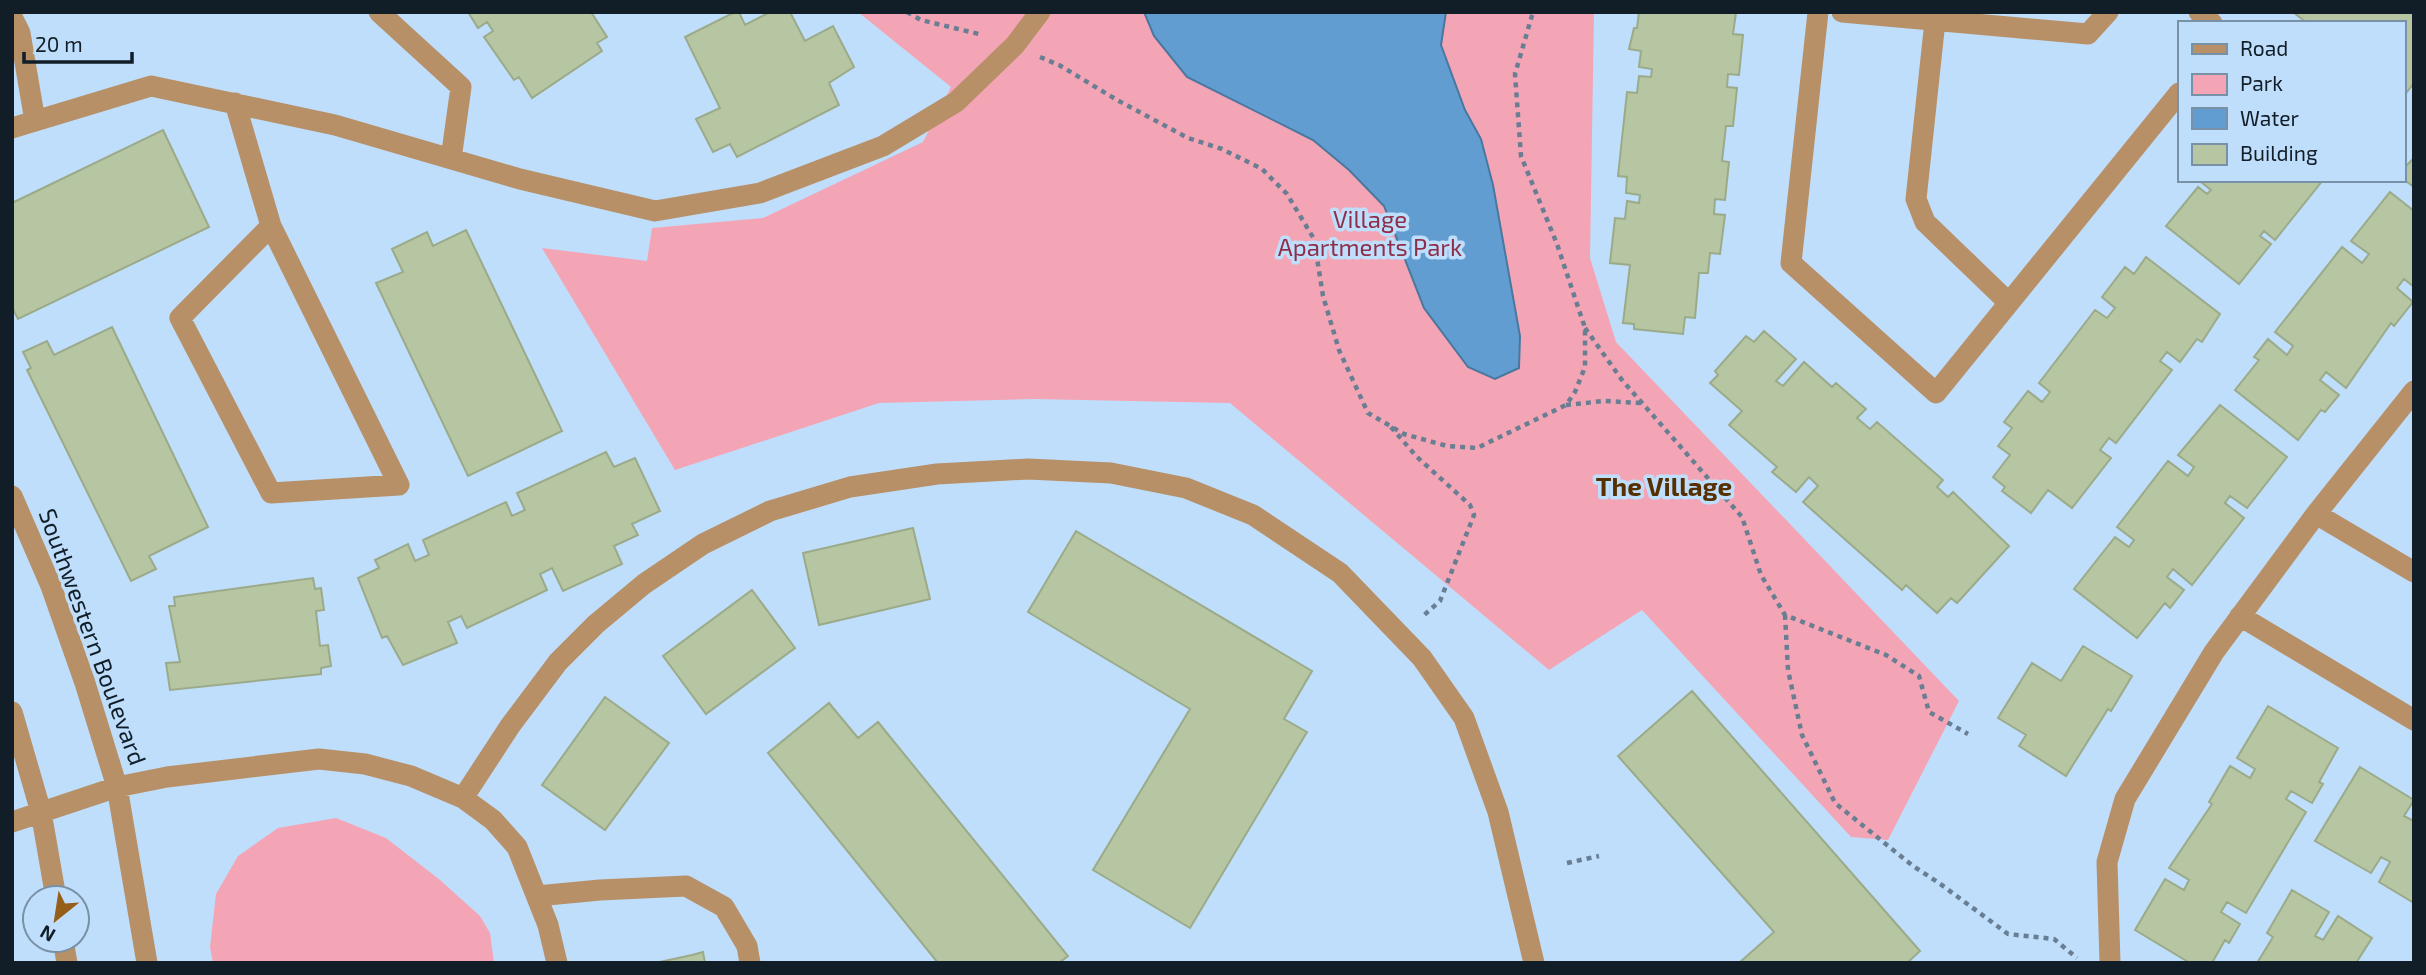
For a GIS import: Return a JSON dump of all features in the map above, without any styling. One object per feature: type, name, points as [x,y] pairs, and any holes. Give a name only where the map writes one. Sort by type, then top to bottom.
[{"type":"street","points":[[379,12],[461,87],[451,159]]},
{"type":"street","points":[[12,128],[151,86],[335,124],[520,179],[655,211],[760,193],[883,146],[956,102],[1015,46],[1040,12]]},
{"type":"street","points":[[1818,12],[1791,263],[1936,393],[2178,94]]},
{"type":"street","points":[[1842,12],[2088,34],[2108,12]]},
{"type":"street","points":[[12,17],[20,33],[35,121]]},
{"type":"street","points":[[1935,21],[1916,199],[1925,222],[2009,303]]},
{"type":"street","points":[[235,103],[271,226],[399,485],[271,493],[180,318],[271,226]]},
{"type":"street","points":[[2110,963],[2106,863],[2125,799],[2214,652],[2316,514],[2414,391]]},
{"type":"street","points":[[463,798],[510,726],[558,662],[596,624],[644,584],[703,544],[770,510],[850,487],[937,474],[1028,469],[1111,473],[1186,488],[1253,515],[1340,573],[1422,658],[1464,718],[1502,825],[1534,963]]},
{"type":"street","name":"Southwestern Boulevard","points":[[12,496],[51,586],[86,683],[117,787],[147,963]]},
{"type":"street","points":[[2316,514],[2414,572]]},
{"type":"street","points":[[2240,617],[2414,720]]},
{"type":"street","points":[[12,712],[41,812],[54,884]]},
{"type":"street","points":[[12,822],[117,787],[167,777],[319,759],[365,764],[411,776],[463,798],[493,820],[516,847],[548,925],[557,963]]},
{"type":"street","points":[[537,896],[686,886],[723,907],[747,946],[750,963]]},
{"type":"path","points":[[907,12],[921,20],[974,32],[1015,46],[1059,65],[1188,138],[1222,149],[1262,169],[1287,194],[1314,239],[1323,296],[1339,349],[1368,413],[1404,434],[1447,446],[1477,449],[1566,405],[1604,401],[1643,403]]},
{"type":"path","points":[[1533,12],[1515,74],[1521,156],[1557,243],[1585,328],[1622,380],[1742,517],[1761,575],[1785,615],[1788,670],[1802,735],[1835,803],[1913,866],[2008,934],[2054,939],[2077,958]]},
{"type":"path","points":[[1566,405],[1575,393],[1585,367],[1585,328]]},
{"type":"path","points":[[1388,424],[1417,457],[1470,505],[1474,515],[1440,601],[1423,616]]},
{"type":"path","points":[[1785,615],[1886,656],[1919,676],[1929,712],[1968,734]]},
{"type":"path","points":[[1567,863],[1599,856]]},
{"type":"green space","name":"Village Apartments Park","points":[[858,12],[1594,12],[1590,258],[1616,342],[1959,701],[1888,840],[1851,837],[1642,610],[1549,670],[1230,403],[1033,399],[879,403],[675,470],[542,248],[647,261],[652,228],[763,218],[923,142],[951,87]]},
{"type":"green space","points":[[336,818],[386,838],[440,880],[480,916],[490,933],[494,963],[213,963],[210,947],[216,894],[238,856],[278,828]]},
{"type":"water","points":[[1144,12],[1446,12],[1441,45],[1465,110],[1481,139],[1493,185],[1520,336],[1519,368],[1495,379],[1468,367],[1424,308],[1384,206],[1349,170],[1313,140],[1187,77],[1154,36]]},
{"type":"building","points":[[468,12],[591,12],[607,37],[597,43],[602,51],[532,98],[519,77],[514,80],[484,37],[493,31],[487,22],[478,28]]},
{"type":"building","points":[[739,12],[745,25],[770,12],[790,12],[805,41],[833,26],[854,67],[829,83],[839,105],[737,157],[730,144],[713,152],[696,119],[720,108],[685,37]]},
{"type":"building","points":[[1639,12],[1736,13],[1733,34],[1743,35],[1739,75],[1728,74],[1727,87],[1737,88],[1733,126],[1726,126],[1722,161],[1729,162],[1725,200],[1715,199],[1714,214],[1725,215],[1720,254],[1710,253],[1708,273],[1699,273],[1695,318],[1685,317],[1683,334],[1634,329],[1634,324],[1623,323],[1630,265],[1610,263],[1615,218],[1625,219],[1627,201],[1639,203],[1640,195],[1626,193],[1627,177],[1618,176],[1627,92],[1637,93],[1639,76],[1651,77],[1652,69],[1639,67],[1641,51],[1629,49],[1634,28],[1637,28]]},
{"type":"building","points":[[2293,12],[2414,12],[2414,83],[2405,94],[2405,21],[2304,21]]},
{"type":"building","points":[[163,130],[209,227],[18,319],[12,307],[12,203]]},
{"type":"building","points":[[2414,158],[2414,187],[2405,180],[2405,167]]},
{"type":"building","points":[[2201,182],[2321,182],[2275,240],[2264,231],[2260,236],[2271,244],[2239,284],[2166,226],[2198,187],[2207,194],[2211,190]]},
{"type":"building","points":[[2390,192],[2414,211],[2414,287],[2404,279],[2397,288],[2413,302],[2394,326],[2391,323],[2346,388],[2326,372],[2320,380],[2339,395],[2325,412],[2321,410],[2298,440],[2235,390],[2259,360],[2254,357],[2268,339],[2287,355],[2293,346],[2275,332],[2342,247],[2362,263],[2369,254],[2351,241]]},
{"type":"building","points":[[466,230],[562,431],[468,476],[376,283],[403,272],[392,249],[427,232],[433,246]]},
{"type":"building","points":[[2146,257],[2220,314],[2202,342],[2197,339],[2180,362],[2167,352],[2160,361],[2172,370],[2116,443],[2109,438],[2100,450],[2111,458],[2072,508],[2048,490],[2031,513],[2002,491],[2005,487],[1993,477],[2010,455],[1998,446],[2012,428],[2004,422],[2028,391],[2042,402],[2050,392],[2039,383],[2095,310],[2107,318],[2115,308],[2102,297],[2125,267],[2134,274]]},
{"type":"building","points":[[112,327],[208,527],[149,556],[156,569],[131,581],[27,370],[31,368],[23,352],[47,341],[54,355]]},
{"type":"building","points":[[1764,331],[1796,359],[1776,381],[1783,386],[1804,362],[1832,387],[1836,383],[1866,409],[1857,418],[1870,429],[1877,422],[1943,480],[1937,487],[1948,497],[1953,492],[2009,546],[1957,603],[1951,598],[1937,613],[1906,585],[1902,590],[1803,502],[1818,486],[1809,477],[1796,492],[1772,472],[1777,467],[1729,425],[1742,411],[1710,383],[1718,375],[1715,371],[1746,336],[1754,342]]},
{"type":"building","points":[[2220,405],[2287,457],[2247,508],[2230,496],[2225,503],[2244,518],[2192,585],[2173,569],[2167,577],[2184,590],[2170,608],[2165,603],[2137,638],[2074,589],[2115,537],[2129,547],[2134,540],[2117,527],[2168,461],[2188,476],[2194,467],[2178,455]]},
{"type":"building","points":[[606,452],[614,467],[635,458],[660,511],[632,524],[638,535],[614,546],[622,564],[563,591],[552,568],[540,574],[547,590],[467,628],[461,616],[448,622],[457,643],[403,665],[387,636],[382,638],[358,578],[379,568],[375,560],[408,544],[415,561],[429,555],[423,540],[506,502],[512,516],[525,510],[517,493]]},
{"type":"building","points":[[913,528],[930,599],[819,625],[803,553]]},
{"type":"building","points":[[1076,531],[1312,671],[1284,719],[1307,732],[1190,928],[1093,870],[1190,709],[1028,612]]},
{"type":"building","points":[[313,578],[315,589],[321,588],[324,610],[316,611],[320,646],[328,645],[331,666],[321,668],[321,674],[170,690],[166,663],[180,662],[169,606],[175,606],[174,597]]},
{"type":"building","points":[[752,590],[795,648],[706,714],[663,656]]},
{"type":"building","points":[[2083,646],[2132,676],[2066,776],[2019,746],[2026,735],[1998,718],[2032,663],[2061,681]]},
{"type":"building","points":[[1692,691],[1920,951],[1907,963],[1739,963],[1774,932],[1618,756]]},
{"type":"building","points":[[605,697],[669,743],[605,830],[542,785]]},
{"type":"building","points":[[829,703],[858,738],[878,722],[1068,956],[1059,963],[938,963],[768,753]]},
{"type":"building","points":[[2268,706],[2338,748],[2319,782],[2323,784],[2312,803],[2291,791],[2286,799],[2306,812],[2246,913],[2227,902],[2221,912],[2240,924],[2229,943],[2225,940],[2212,963],[2190,963],[2135,930],[2165,879],[2184,890],[2189,880],[2169,868],[2212,804],[2209,802],[2230,766],[2250,778],[2255,769],[2237,758]]},
{"type":"building","points":[[2360,767],[2414,800],[2404,816],[2414,821],[2414,903],[2379,882],[2390,862],[2381,857],[2371,873],[2315,841]]},
{"type":"building","points":[[2292,890],[2329,912],[2315,936],[2323,940],[2338,916],[2372,938],[2356,963],[2257,963],[2273,937],[2267,933]]},
{"type":"building","points":[[703,952],[705,963],[655,963],[692,955]]},
{"type":"district","name":"The Village","points":[[1664,487]]}]
